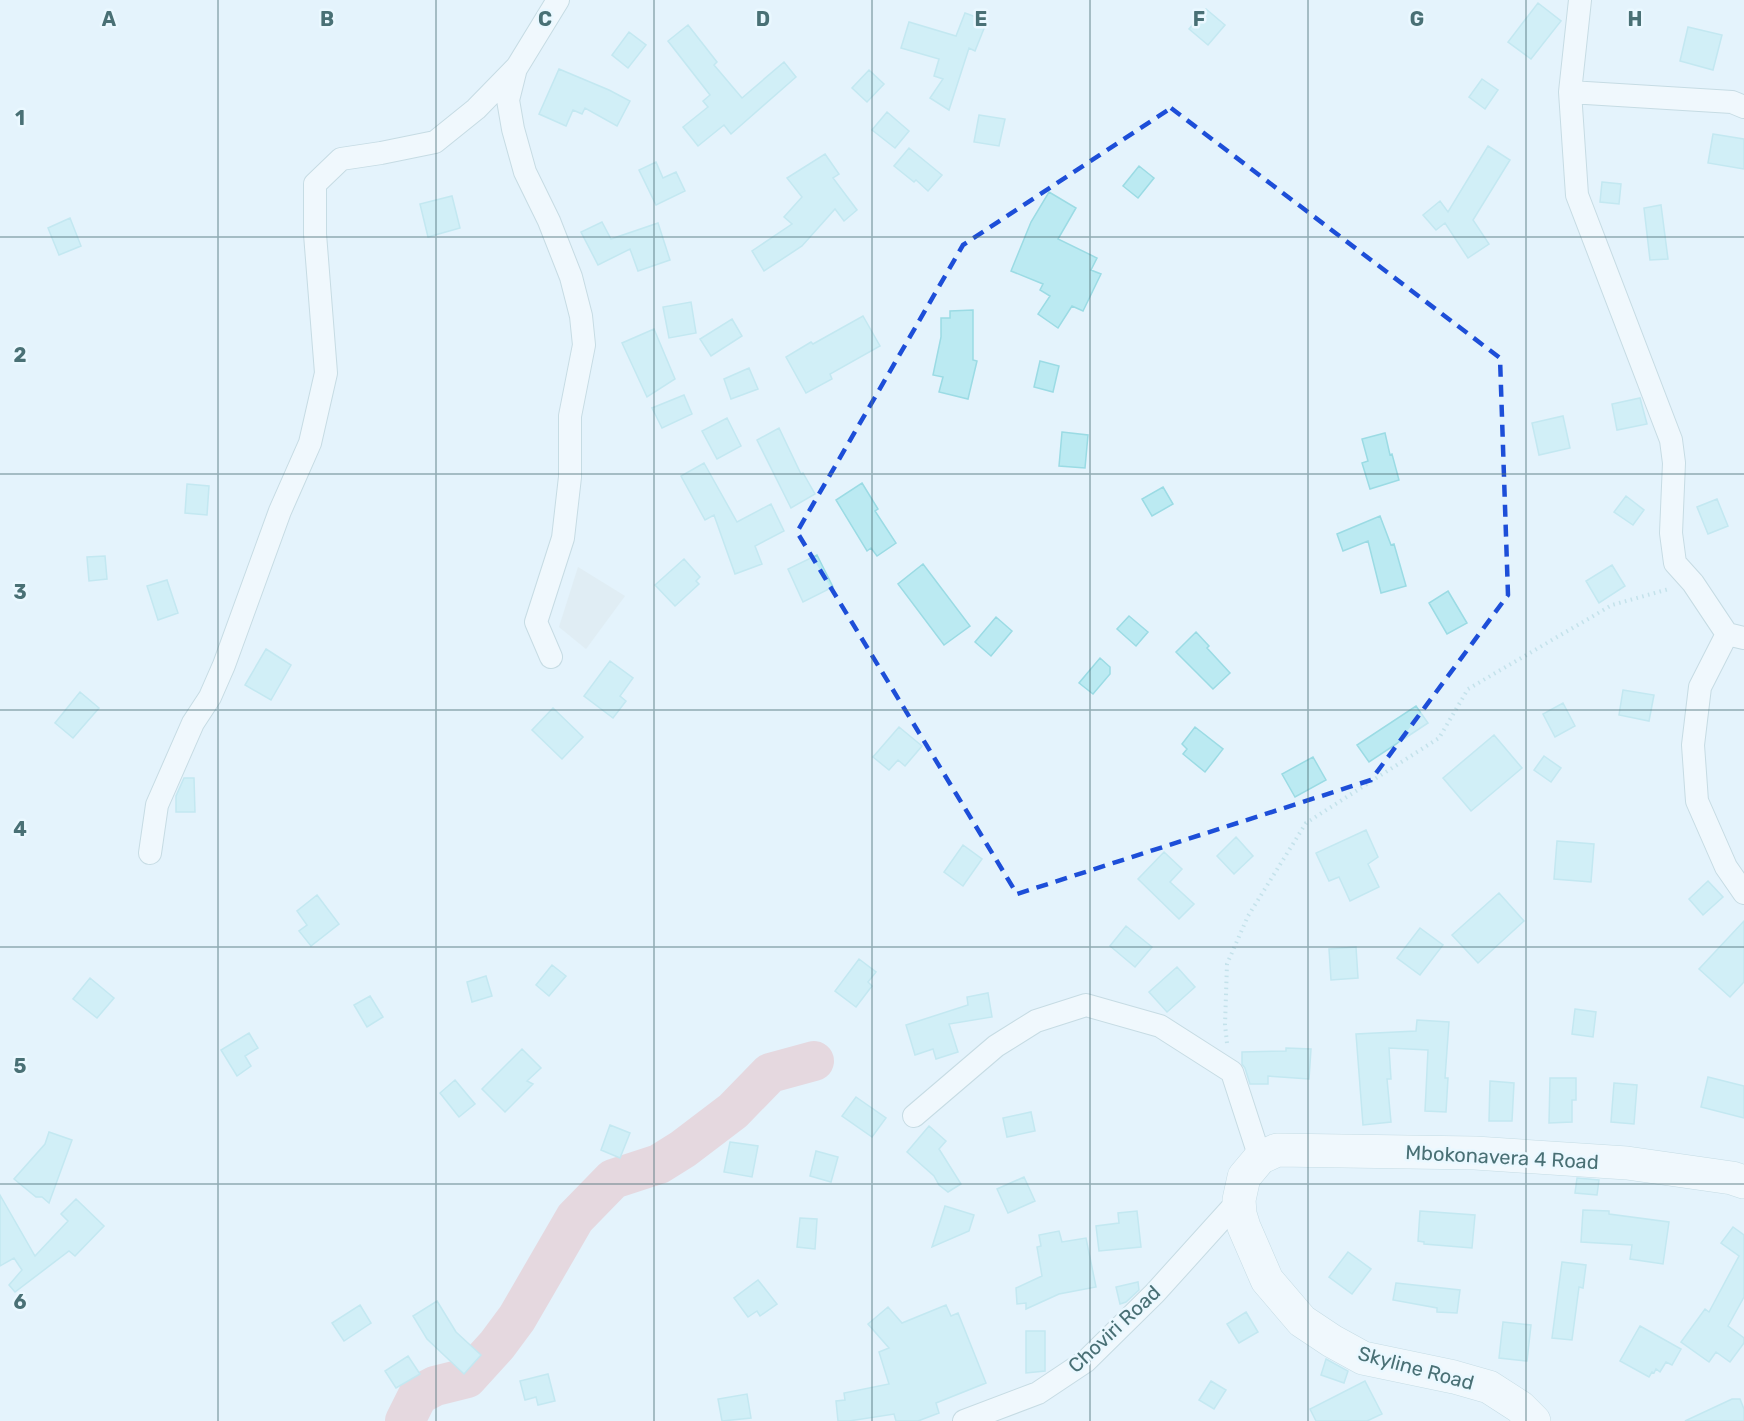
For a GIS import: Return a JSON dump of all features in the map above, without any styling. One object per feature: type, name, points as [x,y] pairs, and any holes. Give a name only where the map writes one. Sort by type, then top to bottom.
[{"type":"street","points":[[150,853],[157,805],[193,723],[210,697],[224,665],[280,511],[310,443],[326,373],[315,234],[315,183],[340,159],[435,142],[476,109],[517,67],[558,0]]},
{"type":"street","points":[[1580,0],[1570,92],[1577,195],[1671,440],[1674,463],[1671,533],[1675,563],[1736,636],[1700,687],[1693,745],[1697,801],[1726,867],[1744,893]]},
{"type":"street","points":[[517,67],[508,100],[513,129],[525,172],[549,221],[571,277],[581,316],[584,345],[570,416],[570,477],[563,538],[536,622],[551,657]]},
{"type":"street","points":[[1570,92],[1732,102],[1744,108]]},
{"type":"street","points":[[914,1116],[996,1046],[1036,1021],[1086,1005],[1161,1026],[1232,1072],[1260,1158]]},
{"type":"street","name":"Mbokonavera 4 Road","points":[[1260,1158],[1277,1150],[1475,1153],[1627,1163],[1732,1178],[1744,1182]]},
{"type":"street","name":"Skyline Road","points":[[1260,1158],[1244,1177],[1239,1200],[1240,1214],[1267,1280],[1302,1321],[1363,1358],[1454,1377],[1489,1387],[1520,1407],[1534,1421]]},
{"type":"street","name":"Choviri Road","points":[[964,1421],[1038,1393],[1086,1361],[1155,1293],[1239,1200]]},
{"type":"path","points":[[1232,1072],[1225,1025],[1227,964],[1248,916],[1306,823],[1439,738],[1467,689],[1612,605],[1693,583]]},
{"type":"highlighted area","points":[[1171,108],[1500,358],[1508,595],[1371,780],[1017,894],[797,532],[963,245]]},
{"type":"shaded area","points":[[578,567],[625,596],[586,649],[559,627]]},
{"type":"building","points":[[1538,3],[1561,21],[1531,59],[1508,42]]},
{"type":"building","points":[[1206,9],[1225,25],[1208,45],[1189,29]]},
{"type":"building","points":[[965,13],[987,21],[975,51],[969,48],[949,110],[930,98],[943,79],[934,76],[939,59],[901,48],[909,22],[956,36]]},
{"type":"building","points":[[688,25],[717,62],[714,65],[742,98],[784,62],[796,77],[731,134],[724,125],[698,146],[683,127],[708,107],[703,101],[710,95],[668,41]]},
{"type":"building","points":[[1688,27],[1722,35],[1713,70],[1680,61]]},
{"type":"building","points":[[629,32],[646,45],[628,68],[612,55]]},
{"type":"building","points":[[559,69],[630,101],[617,126],[585,108],[582,114],[573,110],[566,126],[539,114]]},
{"type":"building","points":[[869,70],[884,84],[867,102],[852,88]]},
{"type":"building","points":[[1482,79],[1498,90],[1485,109],[1469,97]]},
{"type":"building","points":[[887,112],[909,131],[895,148],[872,130]]},
{"type":"building","points":[[979,115],[1005,119],[999,146],[974,142]]},
{"type":"building","points":[[1713,134],[1744,139],[1744,169],[1708,163]]},
{"type":"building","points":[[1488,146],[1510,160],[1473,220],[1489,244],[1468,258],[1445,223],[1436,230],[1423,215],[1440,201],[1448,212]]},
{"type":"building","points":[[909,148],[942,175],[928,191],[894,166]]},
{"type":"building","points":[[825,154],[839,174],[833,178],[857,210],[844,221],[835,209],[802,246],[764,271],[752,251],[792,224],[784,217],[802,197],[787,178]]},
{"type":"building","points":[[656,162],[663,178],[676,172],[685,191],[656,205],[639,170]]},
{"type":"building","points":[[1139,166],[1154,178],[1138,198],[1123,186]]},
{"type":"building","points":[[1602,182],[1621,184],[1619,204],[1600,202]]},
{"type":"building","points":[[1049,192],[1076,208],[1058,239],[1097,258],[1091,270],[1101,274],[1083,311],[1072,306],[1058,328],[1038,314],[1050,296],[1040,290],[1043,284],[1011,271],[1031,222]]},
{"type":"building","points":[[452,196],[460,228],[428,237],[420,204]]},
{"type":"building","points":[[1661,205],[1668,259],[1650,260],[1644,208]]},
{"type":"building","points":[[70,218],[81,246],[59,255],[48,228]]},
{"type":"building","points":[[602,222],[611,239],[658,223],[670,260],[638,271],[630,249],[598,265],[581,232]]},
{"type":"building","points":[[691,302],[696,333],[669,338],[663,307]]},
{"type":"building","points":[[973,310],[973,360],[977,361],[968,399],[939,392],[943,377],[933,375],[941,337],[941,318],[950,318],[950,311]]},
{"type":"building","points":[[863,316],[880,346],[830,374],[832,379],[806,393],[786,357]]},
{"type":"building","points":[[732,319],[742,336],[711,356],[700,339]]},
{"type":"building","points":[[654,329],[675,379],[647,397],[622,343]]},
{"type":"building","points":[[1040,361],[1059,366],[1053,392],[1034,387]]},
{"type":"building","points":[[749,368],[758,389],[731,399],[724,379]]},
{"type":"building","points":[[684,395],[692,414],[662,428],[652,408]]},
{"type":"building","points":[[1640,398],[1647,424],[1617,430],[1612,404]]},
{"type":"building","points":[[1563,416],[1570,448],[1539,455],[1532,423]]},
{"type":"building","points":[[727,418],[741,446],[717,459],[702,431]]},
{"type":"building","points":[[779,428],[801,474],[803,473],[815,494],[791,508],[757,440]]},
{"type":"building","points":[[1062,432],[1088,435],[1085,468],[1059,466]]},
{"type":"building","points":[[1385,433],[1399,480],[1370,489],[1362,463],[1368,461],[1362,439]]},
{"type":"building","points":[[704,463],[737,522],[771,504],[784,531],[755,546],[762,564],[735,574],[714,515],[705,520],[681,476]]},
{"type":"building","points":[[862,483],[878,509],[875,511],[896,543],[877,556],[871,548],[867,551],[836,500]]},
{"type":"building","points":[[187,484],[209,486],[207,515],[185,513]]},
{"type":"building","points":[[1163,487],[1173,504],[1152,516],[1142,499]]},
{"type":"building","points":[[1626,496],[1644,510],[1633,525],[1614,512]]},
{"type":"building","points":[[1717,499],[1728,526],[1708,534],[1697,507]]},
{"type":"building","points":[[1380,516],[1391,545],[1394,544],[1406,586],[1381,593],[1368,541],[1343,551],[1337,534]]},
{"type":"building","points":[[817,555],[833,587],[803,602],[788,569]]},
{"type":"building","points":[[105,556],[107,579],[89,581],[87,557]]},
{"type":"building","points":[[684,559],[700,577],[696,581],[699,584],[675,606],[655,585]]},
{"type":"building","points":[[923,564],[970,626],[944,645],[898,584]]},
{"type":"building","points":[[1612,565],[1625,586],[1599,603],[1586,581]]},
{"type":"building","points":[[167,580],[178,613],[158,620],[147,586]]},
{"type":"building","points":[[1448,591],[1467,623],[1447,634],[1429,603]]},
{"type":"building","points":[[1129,616],[1148,632],[1136,646],[1117,629]]},
{"type":"building","points":[[996,617],[1012,631],[991,656],[975,642]]},
{"type":"building","points":[[1196,632],[1230,673],[1213,689],[1176,652]]},
{"type":"building","points":[[266,649],[291,665],[271,700],[245,685]]},
{"type":"building","points":[[1100,658],[1110,667],[1110,674],[1093,694],[1079,683]]},
{"type":"building","points":[[610,661],[633,678],[620,696],[626,701],[613,718],[584,696]]},
{"type":"building","points":[[1623,690],[1654,695],[1649,721],[1619,715]]},
{"type":"building","points":[[80,692],[99,708],[73,738],[55,723]]},
{"type":"building","points":[[1563,703],[1575,726],[1555,737],[1543,714]]},
{"type":"building","points":[[1416,706],[1428,723],[1369,762],[1357,745]]},
{"type":"building","points":[[553,708],[583,737],[562,759],[532,730]]},
{"type":"building","points":[[899,727],[922,746],[905,766],[898,760],[889,770],[873,757]]},
{"type":"building","points":[[1195,727],[1223,749],[1205,772],[1183,754],[1187,749],[1182,744]]},
{"type":"building","points":[[1494,735],[1522,768],[1471,811],[1443,778]]},
{"type":"building","points":[[1544,756],[1561,768],[1551,782],[1534,770]]},
{"type":"building","points":[[1313,757],[1326,780],[1295,797],[1282,774]]},
{"type":"building","points":[[184,778],[194,778],[195,812],[176,812],[176,796]]},
{"type":"building","points":[[1366,830],[1378,857],[1368,864],[1379,887],[1350,901],[1339,877],[1329,881],[1316,853]]},
{"type":"building","points":[[1236,837],[1253,856],[1234,874],[1217,856]]},
{"type":"building","points":[[1557,841],[1594,844],[1591,882],[1554,879]]},
{"type":"building","points":[[963,845],[982,859],[963,886],[944,872]]},
{"type":"building","points":[[1164,852],[1182,869],[1170,882],[1194,904],[1179,919],[1138,879]]},
{"type":"building","points":[[1708,881],[1723,897],[1703,915],[1689,899]]},
{"type":"building","points":[[1499,893],[1524,921],[1478,963],[1452,935]]},
{"type":"building","points":[[317,895],[339,924],[311,946],[299,931],[307,925],[297,911]]},
{"type":"building","points":[[1744,921],[1744,982],[1730,997],[1699,969]]},
{"type":"building","points":[[1126,926],[1152,947],[1135,967],[1110,946]]},
{"type":"building","points":[[1420,928],[1443,945],[1420,975],[1397,958]]},
{"type":"building","points":[[1356,947],[1358,978],[1331,980],[1329,949]]},
{"type":"building","points":[[859,959],[876,972],[868,982],[872,986],[856,1007],[835,991]]},
{"type":"building","points":[[552,965],[566,976],[549,996],[536,985]]},
{"type":"building","points":[[1177,967],[1195,987],[1167,1012],[1149,992]]},
{"type":"building","points":[[486,976],[492,996],[472,1002],[467,982]]},
{"type":"building","points":[[90,978],[114,998],[97,1018],[73,999]]},
{"type":"building","points":[[988,993],[992,1017],[949,1024],[958,1052],[936,1059],[933,1049],[915,1055],[906,1025],[968,1005],[967,997]]},
{"type":"building","points":[[370,996],[383,1017],[367,1027],[354,1005]]},
{"type":"building","points":[[1575,1009],[1596,1012],[1593,1037],[1572,1034]]},
{"type":"building","points":[[1417,1020],[1449,1022],[1445,1078],[1448,1078],[1446,1112],[1425,1111],[1428,1050],[1389,1048],[1391,1079],[1387,1079],[1391,1122],[1363,1125],[1356,1034],[1416,1031]]},
{"type":"building","points":[[249,1033],[258,1048],[245,1056],[251,1066],[237,1076],[221,1050]]},
{"type":"building","points":[[1286,1048],[1311,1049],[1309,1079],[1268,1076],[1268,1084],[1250,1084],[1242,1064],[1242,1052],[1286,1051]]},
{"type":"building","points":[[522,1049],[541,1068],[527,1081],[533,1084],[505,1112],[482,1089]]},
{"type":"building","points":[[1708,1077],[1744,1086],[1744,1118],[1701,1107]]},
{"type":"building","points":[[1550,1078],[1576,1078],[1576,1100],[1572,1100],[1572,1122],[1549,1123]]},
{"type":"building","points":[[455,1080],[475,1104],[459,1117],[440,1093]]},
{"type":"building","points":[[1490,1081],[1514,1083],[1512,1121],[1489,1121]]},
{"type":"building","points":[[1614,1083],[1637,1085],[1634,1124],[1611,1122]]},
{"type":"building","points":[[856,1097],[886,1118],[872,1137],[842,1116]]},
{"type":"building","points":[[1031,1112],[1035,1131],[1007,1137],[1003,1118]]},
{"type":"building","points":[[610,1125],[630,1133],[620,1158],[601,1150]]},
{"type":"building","points":[[929,1126],[946,1141],[939,1149],[961,1184],[948,1192],[907,1152]]},
{"type":"building","points":[[49,1132],[72,1140],[49,1203],[42,1197],[36,1197],[14,1179],[45,1144]]},
{"type":"building","points":[[730,1142],[758,1146],[752,1177],[724,1172]]},
{"type":"building","points":[[816,1151],[838,1157],[831,1182],[810,1176]]},
{"type":"building","points":[[1024,1177],[1035,1201],[1008,1213],[997,1189]]},
{"type":"building","points":[[1577,1178],[1599,1180],[1597,1195],[1575,1193]]},
{"type":"building","points":[[0,1195],[35,1256],[68,1221],[61,1214],[76,1199],[104,1226],[75,1256],[69,1251],[15,1292],[9,1285],[22,1270],[14,1258],[0,1266]]},
{"type":"building","points":[[945,1206],[974,1215],[969,1231],[932,1247]]},
{"type":"building","points":[[1583,1210],[1609,1211],[1609,1214],[1669,1222],[1663,1264],[1630,1259],[1632,1245],[1581,1242]]},
{"type":"building","points":[[1137,1211],[1141,1247],[1099,1251],[1096,1226],[1119,1223],[1118,1213]]},
{"type":"building","points":[[1420,1211],[1475,1215],[1472,1248],[1424,1244],[1418,1241]]},
{"type":"building","points":[[800,1218],[817,1219],[815,1249],[797,1247]]},
{"type":"building","points":[[1733,1227],[1744,1235],[1744,1297],[1728,1326],[1744,1338],[1744,1343],[1730,1362],[1716,1352],[1709,1362],[1681,1342],[1705,1309],[1709,1312],[1739,1256],[1721,1243]]},
{"type":"building","points":[[1059,1231],[1062,1242],[1086,1238],[1096,1287],[1059,1294],[1026,1309],[1026,1303],[1017,1304],[1016,1288],[1042,1276],[1037,1247],[1041,1246],[1039,1235]]},
{"type":"building","points":[[1348,1252],[1371,1269],[1352,1294],[1329,1277]]},
{"type":"building","points":[[1562,1262],[1586,1265],[1583,1288],[1579,1287],[1572,1340],[1552,1338]]},
{"type":"building","points":[[758,1280],[777,1304],[760,1316],[757,1311],[748,1317],[734,1298]]},
{"type":"building","points":[[1138,1282],[1139,1290],[1126,1302],[1120,1304],[1116,1287]]},
{"type":"building","points":[[1396,1283],[1460,1290],[1457,1313],[1437,1312],[1437,1308],[1393,1300]]},
{"type":"building","points":[[437,1301],[456,1332],[481,1355],[464,1374],[427,1339],[413,1316]]},
{"type":"building","points":[[360,1305],[371,1323],[344,1341],[332,1323]]},
{"type":"building","points":[[946,1305],[951,1316],[958,1313],[986,1383],[936,1403],[939,1413],[918,1421],[896,1421],[894,1414],[838,1421],[836,1401],[845,1400],[844,1393],[889,1384],[879,1352],[889,1348],[868,1324],[888,1307],[902,1323]]},
{"type":"building","points":[[1246,1312],[1258,1332],[1239,1343],[1227,1324]]},
{"type":"building","points":[[1503,1322],[1531,1325],[1527,1361],[1499,1358]]},
{"type":"building","points":[[1640,1326],[1681,1349],[1672,1365],[1666,1362],[1660,1372],[1656,1369],[1649,1377],[1620,1361]]},
{"type":"building","points":[[1026,1331],[1045,1331],[1045,1371],[1026,1373]]},
{"type":"building","points":[[408,1356],[420,1374],[396,1388],[385,1371]]},
{"type":"building","points":[[1326,1359],[1348,1371],[1344,1383],[1321,1375]]},
{"type":"building","points":[[548,1374],[555,1401],[538,1405],[536,1397],[525,1400],[520,1381]]},
{"type":"building","points":[[1211,1381],[1226,1390],[1214,1409],[1199,1400]]},
{"type":"building","points":[[1365,1381],[1382,1414],[1367,1421],[1316,1421],[1310,1409]]},
{"type":"building","points":[[747,1394],[751,1418],[722,1421],[718,1399]]},
{"type":"building","points":[[1732,1399],[1740,1399],[1744,1409],[1744,1421],[1685,1421]]},
{"type":"waterway","points":[[405,1421],[418,1395],[435,1386],[467,1378],[497,1345],[517,1318],[575,1218],[613,1179],[659,1164],[683,1149],[733,1111],[770,1073],[814,1061]]}]
